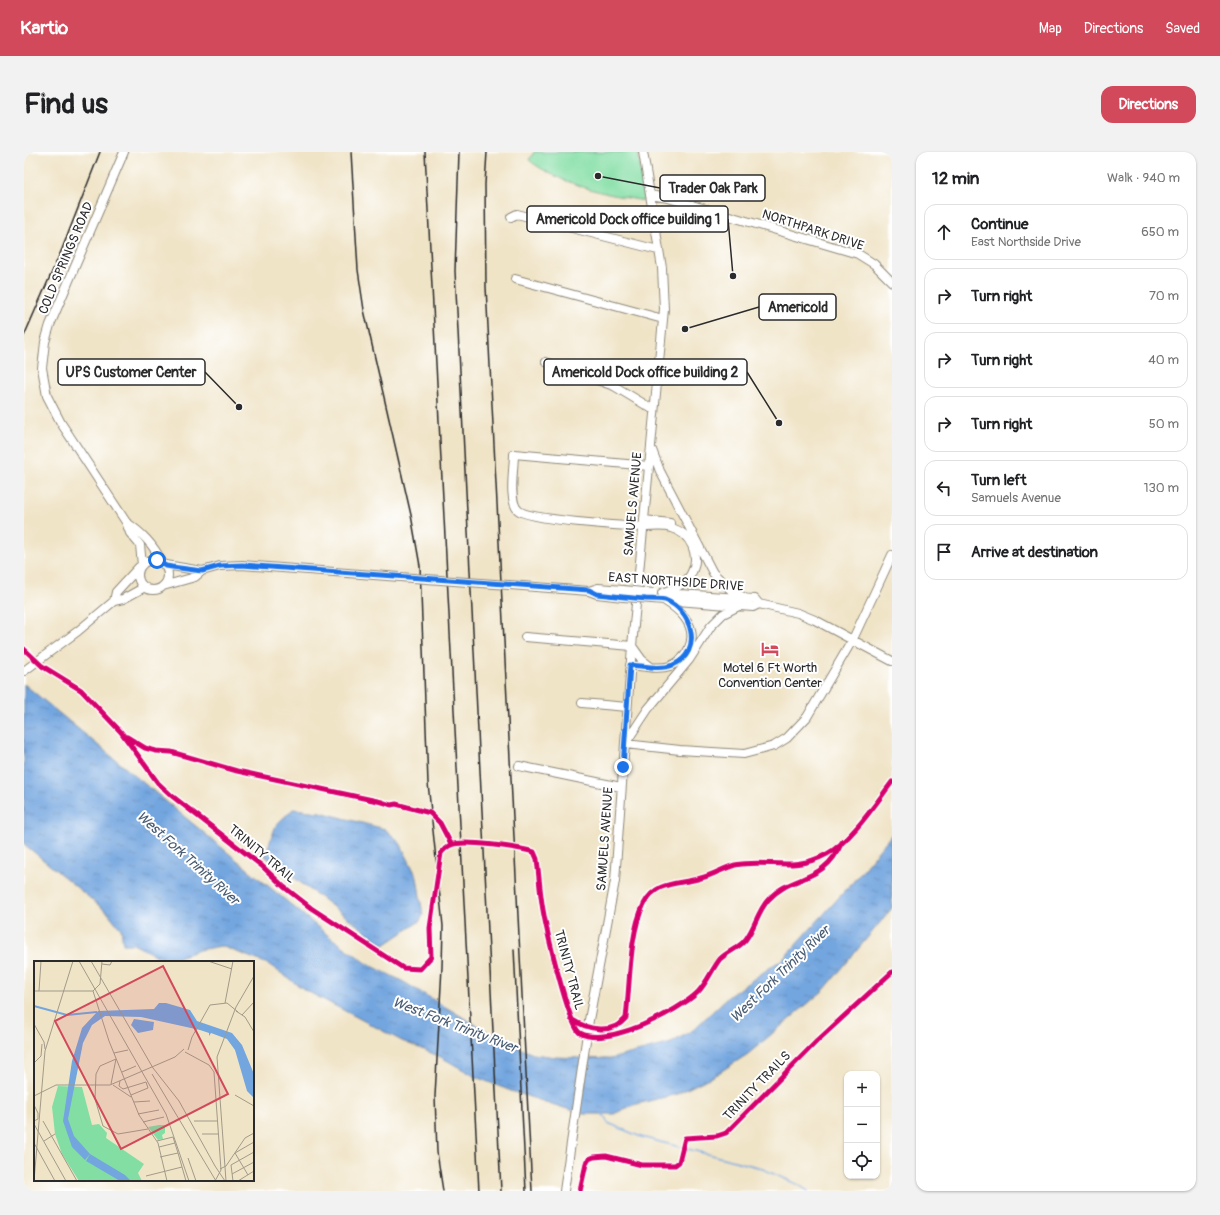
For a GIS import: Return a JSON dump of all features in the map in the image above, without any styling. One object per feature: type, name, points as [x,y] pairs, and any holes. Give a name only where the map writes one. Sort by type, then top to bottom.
[{"type":"street","name":"COLD SPRINGS ROAD","points":[[124,152],[50,325],[45,342],[42,368],[47,396],[61,423],[126,522],[130,533],[140,545],[141,566]]},
{"type":"street","name":"SAMUELS AVENUE","points":[[564,1191],[589,1020],[612,905],[630,668],[663,319],[664,287],[643,152]]},
{"type":"street","name":"NORTHPARK DRIVE","points":[[650,195],[668,198],[858,254],[874,264],[892,282]]},
{"type":"street","points":[[511,217],[516,214],[658,250]]},
{"type":"street","points":[[515,279],[663,319]]},
{"type":"street","points":[[546,362],[614,386],[654,410]]},
{"type":"street","points":[[651,447],[660,470],[713,573],[743,602],[716,620],[689,660],[680,669],[624,744],[680,750],[742,754],[774,746],[796,730],[807,717],[853,639],[892,555]]},
{"type":"street","points":[[649,466],[514,454],[512,502],[518,511],[537,517],[644,523],[668,522],[691,531]]},
{"type":"street","name":"COLD SPRINGS ROAD","points":[[126,522],[141,532],[156,550],[164,564]]},
{"type":"street","points":[[630,668],[666,667],[676,663],[685,655],[691,641],[691,631],[688,622],[677,608],[663,597],[685,582],[692,574],[695,559],[691,544],[684,534],[671,528],[644,523]]},
{"type":"street","points":[[642,544],[653,530],[661,527]]},
{"type":"street","points":[[114,601],[116,592],[141,566],[152,559],[164,564],[169,575],[163,586],[152,590],[145,587],[138,577],[141,566]]},
{"type":"street","name":"EAST NORTHSIDE DRIVE","points":[[164,564],[202,571]]},
{"type":"street","name":"EAST NORTHSIDE DRIVE","points":[[163,586],[195,577],[202,571],[220,566],[242,565],[589,590],[598,588],[623,594],[743,602],[753,607],[759,604],[798,612],[853,639],[892,661]]},
{"type":"street","points":[[24,670],[67,639],[114,601],[123,599],[145,587]]},
{"type":"street","points":[[525,637],[632,646],[642,660],[651,667]]},
{"type":"street","points":[[630,668],[662,673],[680,669]]},
{"type":"street","points":[[582,703],[627,707]]},
{"type":"street","points":[[519,766],[622,787]]},
{"type":"green space","points":[[534,152],[638,152],[645,201],[600,192],[554,176],[529,160]]},
{"type":"water","name":"West Fork Trinity River","points":[[24,684],[330,937],[368,964],[402,981],[501,1040],[533,1054],[556,1057],[610,1059],[671,1043],[693,1030],[729,996],[784,958],[853,882],[892,834],[892,908],[824,990],[748,1054],[717,1074],[677,1094],[633,1105],[614,1114],[583,1114],[511,1091],[476,1077],[441,1057],[402,1041],[305,990],[268,964],[221,946],[199,950],[167,961],[133,944],[123,944],[121,929],[108,913],[24,844]]},
{"type":"water","points":[[293,809],[320,812],[385,829],[400,843],[417,877],[423,915],[420,921],[384,945],[265,856],[276,825]]},
{"type":"waterway","points":[[602,1113],[608,1123],[641,1137],[758,1167],[799,1185],[808,1191]]},
{"type":"railway","points":[[24,336],[62,249],[100,152]]},
{"type":"railway","points":[[351,152],[358,270],[364,310],[411,515],[420,566],[428,783],[443,926],[435,1096],[437,1152],[443,1191]]},
{"type":"railway","points":[[425,152],[479,1191]]},
{"type":"railway","points":[[459,152],[455,271],[501,1191]]},
{"type":"railway","points":[[487,152],[485,184],[486,287],[532,1191]]},
{"type":"railway","points":[[514,949],[526,1191]]},
{"type":"cycle path","name":"TRINITY TRAIL","points":[[24,649],[42,666],[81,690],[121,732],[158,783],[172,796],[262,866],[284,887],[311,908],[403,968],[420,969],[431,957],[430,928],[441,853],[446,848],[457,843],[467,843],[505,846],[534,852],[537,859],[545,920],[564,996],[575,1027],[580,1033],[592,1036],[607,1036],[624,1032],[659,1017],[689,1000],[698,992],[720,959],[741,945],[746,939],[768,900],[777,892],[817,872],[826,865],[835,856],[842,842]]},
{"type":"cycle path","points":[[127,737],[145,748],[156,751],[171,752],[237,771],[391,805],[396,804],[430,813],[440,823],[451,844]]},
{"type":"cycle path","name":"TRINITY TRAIL","points":[[571,1019],[592,1028],[607,1029],[614,1027],[626,1018],[635,930],[644,904],[649,896],[655,891],[669,885],[705,877],[735,865],[747,863],[791,864],[814,860],[827,854],[845,841],[892,782]]},
{"type":"cycle path","name":"TRINITY TRAILS","points":[[580,1191],[586,1164],[589,1159],[594,1157],[606,1156],[642,1165],[675,1165],[679,1162],[685,1138],[717,1136],[726,1133],[817,1041],[892,972]]},
{"type":"place","name":"Trader Oak Park","points":[[598,176]]},
{"type":"place","name":"Americold Dock office building 1","points":[[733,276]]},
{"type":"place","name":"Americold","points":[[685,329]]},
{"type":"place","name":"UPS Customer Center","points":[[239,407]]},
{"type":"place","name":"Americold Dock office building 2","points":[[779,423]]},
{"type":"place","name":"Motel 6 Ft Worth Convention Center","points":[[770,649]]},
{"type":"route","points":[[157,560],[166,566],[202,571],[220,566],[242,565],[589,590],[597,594],[664,600],[677,608],[688,622],[692,635],[691,641],[685,655],[681,660],[672,666],[660,668],[630,665],[623,767]]}]
